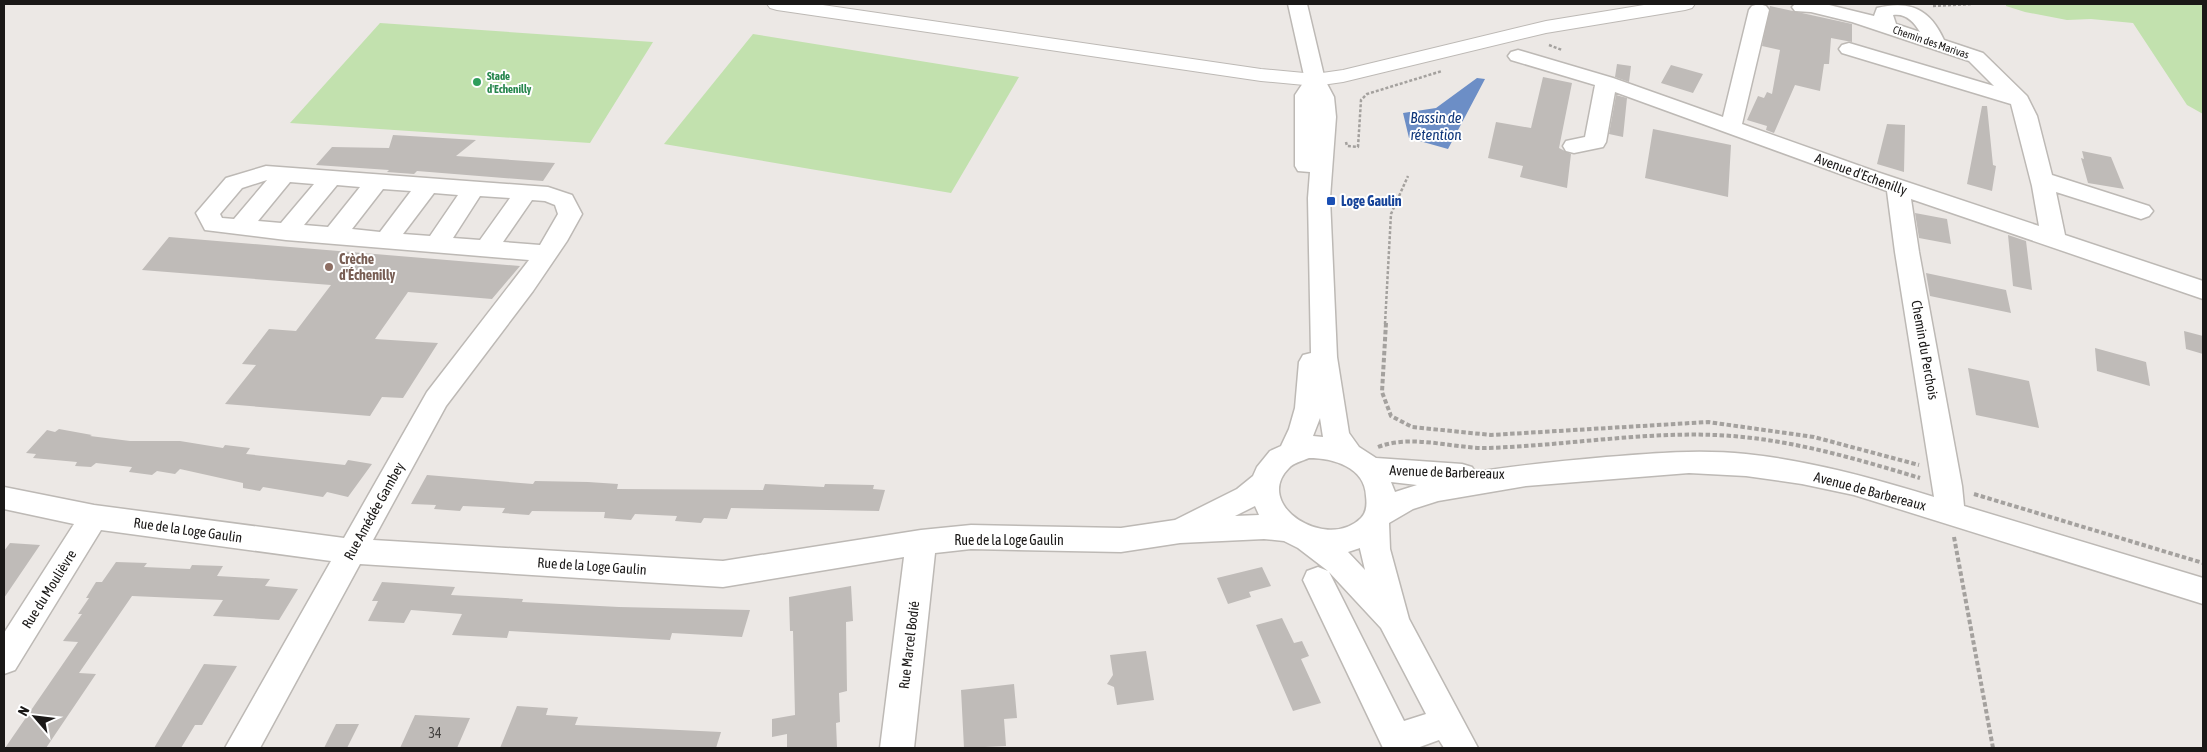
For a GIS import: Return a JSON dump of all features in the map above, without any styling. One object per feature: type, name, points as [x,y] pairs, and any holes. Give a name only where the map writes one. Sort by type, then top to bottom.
[{"type":"highway","points":[[777,4],[1260,75],[1315,80],[1343,76],[1546,27],[1685,4]]},
{"type":"street","name":"Chemin des Marivas","points":[[1802,7],[1831,10],[1935,42],[1976,57],[2020,100],[2026,116],[2042,180],[2054,241]]},
{"type":"street","points":[[1299,10],[1315,80],[1324,97],[1325,113],[1320,198],[1324,357],[1336,435],[1377,479],[1382,503],[1377,519],[1375,549],[1394,622],[1454,735],[1398,744],[1318,580]]},
{"type":"street","points":[[1730,127],[1759,10]]},
{"type":"street","points":[[1849,49],[2020,100]]},
{"type":"street","name":"Avenue d'Echenilly","points":[[1518,56],[1601,80],[1898,187],[2203,290]]},
{"type":"street","points":[[1292,451],[1301,436],[1309,414],[1312,391],[1309,212],[1305,163],[1305,95],[1315,80]]},
{"type":"street","points":[[1574,146],[1595,142],[1601,80]]},
{"type":"street","points":[[526,192],[266,173],[234,183],[208,213],[213,225],[546,253]]},
{"type":"street","points":[[240,228],[284,174]]},
{"type":"street","points":[[286,232],[331,178]]},
{"type":"street","points":[[2042,180],[2141,211]]},
{"type":"street","points":[[334,236],[377,181]]},
{"type":"street","points":[[386,240],[428,185]]},
{"type":"street","name":"Chemin du Perchois","points":[[1898,187],[1946,472],[1950,514]]},
{"type":"street","points":[[436,245],[474,188]]},
{"type":"street","points":[[486,249],[526,192]]},
{"type":"street","name":"Rue Amédée Gambey","points":[[242,748],[436,399],[515,284],[546,253],[559,235],[570,214],[564,200],[548,194],[526,192]]},
{"type":"street","points":[[1359,461],[1320,447],[1306,447],[1292,451],[1281,457],[1272,466],[1264,483],[1265,500],[1270,512],[1296,534],[1337,560],[1394,622]]},
{"type":"street","name":"Avenue de Barbereaux","points":[[1359,461],[1424,474],[1526,475]]},
{"type":"street","name":"Avenue de Barbereaux","points":[[1377,519],[1410,498],[1438,490],[1526,475],[1689,462],[1746,465],[1802,473],[1854,484],[2203,591]]},
{"type":"street","name":"Rue de la Loge Gaulin","points":[[1180,531],[1247,498],[1264,483]]},
{"type":"street","name":"Rue de la Loge Gaulin","points":[[4,498],[94,517],[352,551],[723,574],[921,542],[971,537],[1121,540],[1154,537],[1180,531],[1264,527],[1296,534]]},
{"type":"street","name":"Rue du Moulièvre","points":[[4,660],[94,517]]},
{"type":"street","points":[[1296,534],[1321,542],[1351,539],[1364,533],[1377,519]]},
{"type":"street","name":"Rue Marcel Bodié","points":[[897,748],[921,542]]},
{"type":"path","points":[[1543,43],[1562,50],[1601,80]]},
{"type":"path","points":[[1346,136],[1347,146],[1352,148],[1358,147],[1361,100],[1367,94],[1450,69]]},
{"type":"path","points":[[1408,176],[1391,214],[1382,392],[1391,416],[1412,427],[1491,435],[1708,422],[1814,438],[1946,472]]},
{"type":"path","points":[[1950,514],[1993,748]]},
{"type":"green space","points":[[2006,4],[2203,4],[2203,114],[2187,105],[2133,23],[2091,19],[2067,20],[2025,12],[2006,6]]},
{"type":"green space","name":"Stade d'Echenilly","points":[[380,23],[653,42],[590,143],[290,123]]},
{"type":"green space","points":[[753,34],[1019,77],[951,193],[664,144]]},
{"type":"water","name":"Bassin de rétention","points":[[1477,78],[1485,79],[1448,149],[1409,138],[1403,113],[1436,108]]},
{"type":"building","points":[[1770,6],[1852,24],[1852,42],[1831,38],[1829,64],[1824,64],[1820,91],[1795,85],[1774,133],[1766,130],[1767,126],[1747,120],[1758,96],[1764,98],[1767,92],[1772,94],[1780,50],[1762,46]]},
{"type":"building","points":[[1617,64],[1631,66],[1629,82],[1615,77]]},
{"type":"building","points":[[1671,65],[1703,74],[1693,93],[1661,83]]},
{"type":"building","points":[[1543,77],[1572,83],[1559,148],[1571,154],[1567,188],[1520,177],[1523,166],[1488,158],[1496,122],[1531,128]]},
{"type":"building","points":[[1616,95],[1627,98],[1623,137],[1609,134]]},
{"type":"building","points":[[1982,106],[1987,106],[1993,165],[1996,166],[1992,191],[1967,184]]},
{"type":"building","points":[[1887,124],[1905,125],[1904,172],[1877,164]]},
{"type":"building","points":[[1653,129],[1731,145],[1728,197],[1645,178]]},
{"type":"building","points":[[393,135],[476,140],[456,156],[555,163],[543,181],[417,171],[414,174],[387,172],[389,170],[316,165],[332,147],[389,148]]},
{"type":"building","points":[[2082,151],[2111,157],[2124,189],[2088,183],[2081,158],[2084,159]]},
{"type":"building","points":[[1915,213],[1947,219],[1951,244],[1919,238]]},
{"type":"building","points":[[2008,235],[2026,241],[2032,290],[2013,286]]},
{"type":"building","points":[[169,237],[520,266],[492,299],[408,292],[375,339],[438,343],[403,398],[382,397],[370,416],[225,404],[256,365],[242,364],[269,329],[296,331],[331,285],[142,270]]},
{"type":"building","points":[[1926,273],[2006,290],[2011,313],[1930,296]]},
{"type":"building","points":[[2184,331],[2203,336],[2203,354],[2186,349]]},
{"type":"building","points":[[2095,348],[2146,362],[2150,386],[2097,371]]},
{"type":"building","points":[[1968,368],[2029,381],[2039,428],[1976,415]]},
{"type":"building","points":[[59,429],[92,435],[90,436],[130,441],[180,441],[223,448],[225,445],[250,448],[246,454],[345,465],[348,460],[372,464],[348,497],[327,492],[323,497],[263,487],[260,491],[243,488],[243,483],[180,469],[175,474],[157,471],[152,475],[129,472],[132,467],[96,463],[91,467],[75,466],[77,462],[33,458],[36,454],[26,453],[47,430],[55,432]]},
{"type":"building","points":[[427,475],[533,484],[535,481],[618,484],[617,489],[763,490],[765,484],[824,487],[825,484],[874,485],[873,489],[885,490],[879,511],[731,508],[727,519],[704,518],[701,523],[675,521],[677,516],[635,514],[631,520],[604,518],[605,512],[532,511],[529,515],[502,513],[505,508],[463,506],[460,511],[434,509],[436,505],[411,504]]},
{"type":"building","points":[[10,543],[40,545],[4,598],[4,551]]},
{"type":"building","points":[[116,562],[147,563],[144,567],[190,569],[192,565],[223,566],[217,576],[270,579],[265,586],[298,589],[279,620],[213,616],[223,600],[132,596],[79,673],[96,674],[46,748],[5,748],[78,642],[63,641],[82,614],[78,614],[89,598],[86,598],[96,582],[102,582]]},
{"type":"building","points":[[1262,567],[1271,586],[1249,592],[1251,597],[1228,604],[1217,578]]},
{"type":"building","points":[[382,582],[455,587],[451,595],[523,599],[522,602],[619,607],[750,610],[742,637],[672,633],[670,640],[509,631],[507,638],[452,635],[462,614],[411,610],[404,623],[368,621],[378,601],[372,601]]},
{"type":"building","points":[[851,586],[853,621],[846,622],[847,691],[839,693],[840,722],[836,723],[837,748],[787,748],[787,734],[772,737],[772,719],[795,715],[793,631],[790,631],[789,597]]},
{"type":"building","points":[[1282,618],[1294,643],[1302,641],[1309,656],[1301,659],[1321,703],[1293,711],[1256,625]]},
{"type":"building","points":[[1146,651],[1154,700],[1117,705],[1114,687],[1107,684],[1113,675],[1110,655]]},
{"type":"building","points":[[204,664],[237,666],[202,725],[195,725],[181,748],[154,748]]},
{"type":"building","points":[[1014,684],[1017,718],[1004,719],[1006,746],[964,748],[961,690]]},
{"type":"building","points":[[517,706],[548,708],[546,715],[578,717],[575,725],[721,732],[716,748],[500,748]]},
{"type":"building","points":[[415,715],[470,718],[457,748],[400,748]]},
{"type":"building","points":[[336,724],[359,724],[347,748],[324,748]]},
{"type":"place","name":"Stade d'Echenilly","points":[[477,82]]},
{"type":"place","name":"Loge Gaulin","points":[[1331,201]]},
{"type":"place","name":"Crèche d'Échenilly","points":[[329,267]]}]
